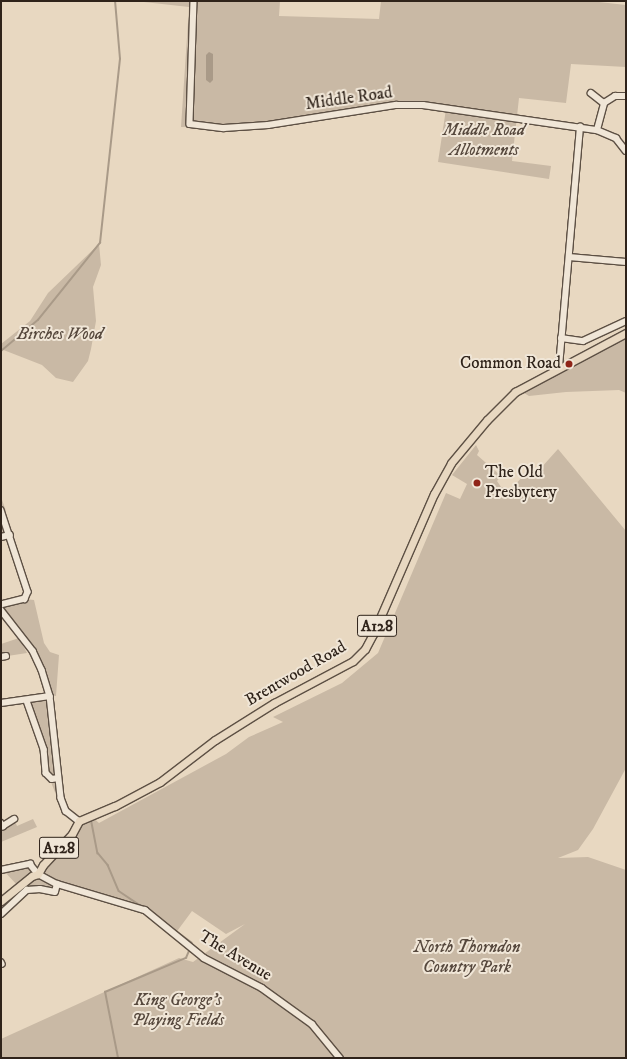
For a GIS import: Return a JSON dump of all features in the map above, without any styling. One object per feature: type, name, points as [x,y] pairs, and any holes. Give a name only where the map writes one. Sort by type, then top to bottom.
[{"type":"main road","name":"Brentwood Road","points":[[79,821],[116,806],[160,782],[221,736],[274,703],[353,661],[361,653],[373,634],[434,494],[452,463],[487,420],[515,392],[626,333]]},
{"type":"main road","name":"A128","points":[[1,901],[32,876],[38,874],[43,865],[72,834],[79,821]]},
{"type":"street","name":"Middle Road","points":[[194,1],[189,120],[190,124],[194,126],[224,128],[268,125],[396,105],[423,105],[597,130],[616,138],[626,151]]},
{"type":"street","points":[[591,93],[604,103]]},
{"type":"street","points":[[597,130],[604,103],[616,96],[626,96]]},
{"type":"street","points":[[560,367],[580,127]]},
{"type":"street","points":[[569,257],[626,262]]},
{"type":"street","points":[[562,338],[584,341],[626,321]]},
{"type":"street","points":[[1,510],[28,592],[27,598],[1,605]]},
{"type":"street","points":[[1,537],[10,535]]},
{"type":"street","points":[[1,610],[33,651],[42,670],[50,696],[58,778],[66,811],[79,821]]},
{"type":"street","points":[[1,703],[27,701],[50,696]]},
{"type":"street","points":[[27,701],[44,749],[46,773],[52,779],[58,778]]},
{"type":"street","points":[[1,822],[3,826],[14,819]]},
{"type":"street","name":"The Avenue","points":[[1,870],[26,864],[38,874],[57,884],[144,910],[204,958],[262,988],[312,1024],[340,1058]]},
{"type":"street","points":[[1,914],[24,893],[33,888],[54,892],[57,884]]},
{"type":"green space","name":"Middle Road Allotments","points":[[135,1],[280,1],[279,16],[379,19],[381,1],[590,1],[626,5],[626,67],[571,64],[566,103],[519,98],[512,161],[551,166],[549,179],[438,162],[446,109],[396,105],[255,125],[181,127],[189,7]]},
{"type":"green space","name":"Birches Wood","points":[[99,244],[101,265],[93,287],[96,321],[91,349],[88,361],[73,382],[56,378],[42,365],[1,349],[1,344],[30,321],[48,293]]},
{"type":"green space","points":[[626,333],[626,393],[619,390],[566,392],[529,396],[519,390]]},
{"type":"green space","points":[[476,445],[479,451],[477,455],[501,476],[497,481],[501,487],[510,490],[527,472],[540,469],[558,449],[626,531],[626,768],[593,829],[578,850],[558,858],[588,857],[626,870],[626,1058],[1,1058],[1,1039],[179,958],[193,962],[245,924],[226,934],[192,911],[175,934],[138,909],[57,884],[55,892],[33,888],[1,914],[1,901],[18,886],[3,870],[26,864],[38,874],[75,828],[91,816],[99,823],[226,754],[249,737],[283,722],[273,717],[342,683],[378,653],[446,493],[460,499],[467,484],[452,475]]},
{"type":"green space","points":[[1,497],[6,511],[2,513],[10,535],[1,537]]},
{"type":"green space","points":[[25,599],[34,600],[44,643],[50,652],[59,655],[56,696],[50,695],[33,651],[1,611],[1,605]]},
{"type":"green space","points":[[19,638],[27,653],[1,657],[1,644]]},
{"type":"green space","points":[[50,696],[61,798],[58,800],[49,777],[27,701]]},
{"type":"green space","points":[[14,819],[17,826],[33,819],[37,827],[1,842],[1,824]]},
{"type":"shaded area","points":[[209,52],[213,54],[213,80],[210,83],[206,80],[206,55]]},
{"type":"waterway","points":[[1,351],[38,320],[100,243],[120,59],[115,1]]},
{"type":"waterway","points":[[91,818],[98,853],[108,865],[119,891],[141,906]]},
{"type":"waterway","points":[[167,924],[192,943]]},
{"type":"waterway","points":[[118,1058],[105,992],[186,958],[189,951]]},
{"type":"place","name":"Common Road","points":[[569,364]]},
{"type":"place","name":"The Old Presbytery","points":[[477,483]]},
{"type":"park label","name":"North Thorndon Country Park","points":[[467,958]]},
{"type":"park label","name":"King George's Playing Fields","points":[[178,1011]]}]
